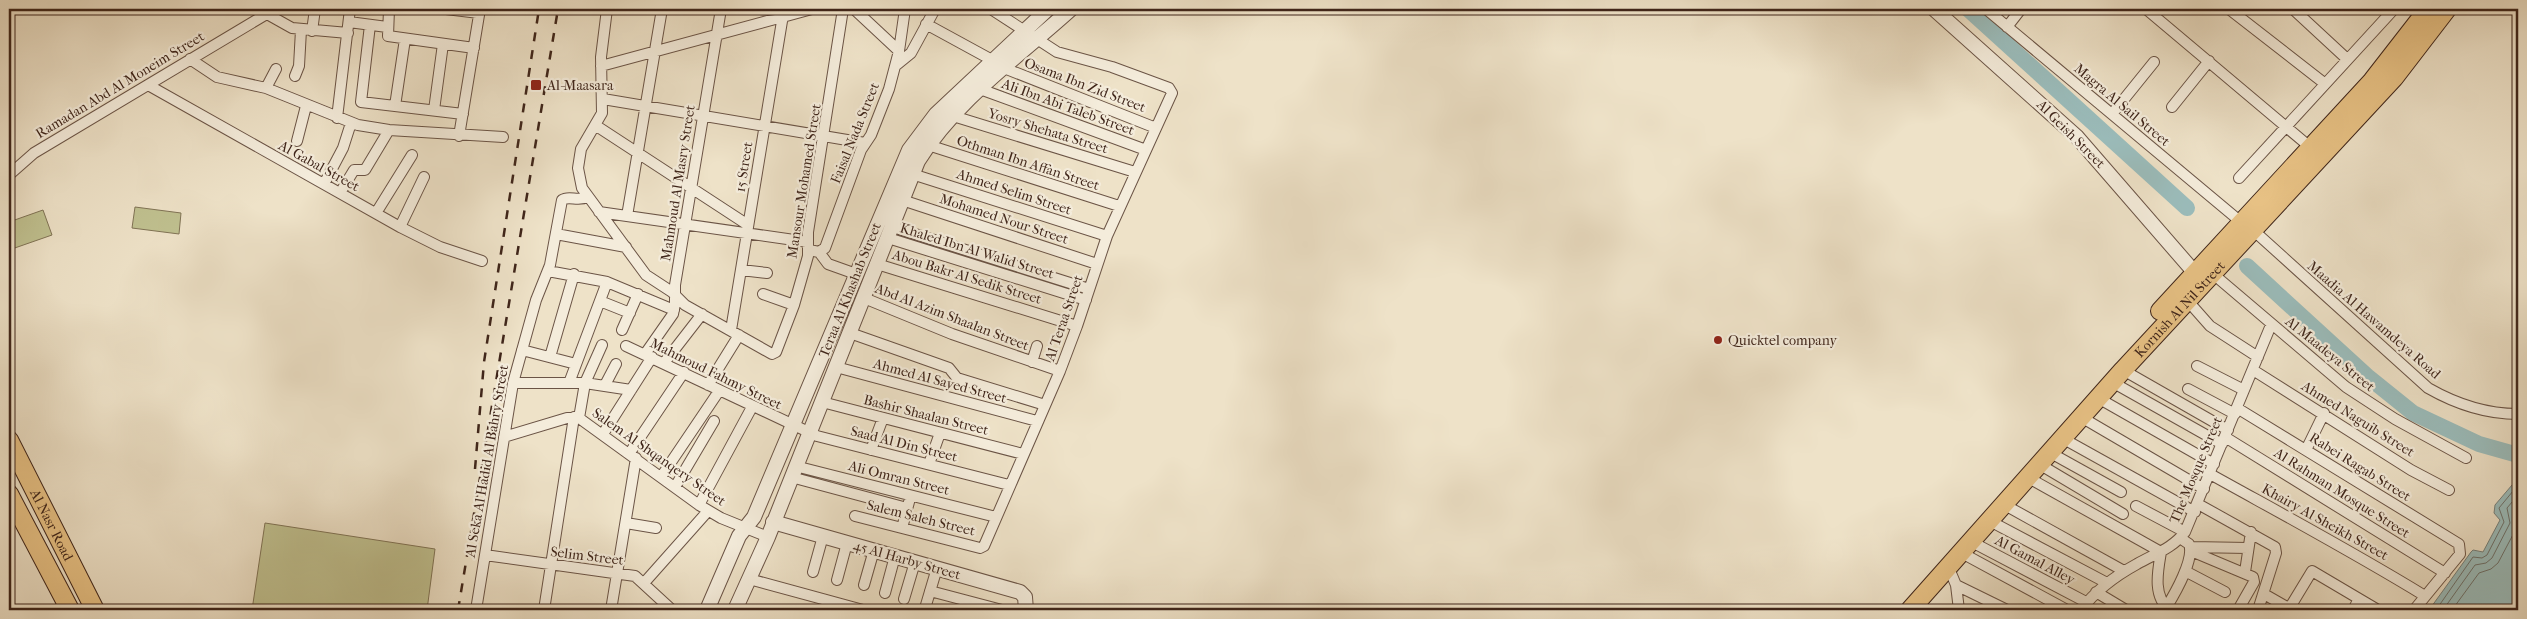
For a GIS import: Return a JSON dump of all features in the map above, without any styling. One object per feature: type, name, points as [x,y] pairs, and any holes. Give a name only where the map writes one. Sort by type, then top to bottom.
[{"type":"highway","name":"Kornish Al Nil Street","points":[[1898,610],[1946,552],[2203,273],[2394,78],[2447,9]]},
{"type":"highway","name":"Kornish Al Nil Street","points":[[2247,226],[2310,147],[2372,81],[2422,11]]},
{"type":"highway","name":"Kornish Al Nil Street","points":[[1910,610],[2038,464],[2187,300],[2203,273]]},
{"type":"highway","name":"Al Nasr Road","points":[[9,440],[95,610]]},
{"type":"highway","name":"Al Nasr Road","points":[[9,494],[70,610]]},
{"type":"street","points":[[295,76],[299,66],[306,30],[315,9]]},
{"type":"street","points":[[337,118],[350,9]]},
{"type":"street","points":[[389,9],[388,36],[474,48]]},
{"type":"street","points":[[446,9],[479,11],[459,136]]},
{"type":"street","points":[[607,9],[601,66],[603,99],[600,117],[585,139],[579,158],[579,178],[587,197],[646,275],[674,294],[683,304],[735,333],[708,385]]},
{"type":"street","points":[[627,216],[662,9]]},
{"type":"street","name":"Mahmoud Al Masry Street","points":[[674,310],[674,294],[721,9]]},
{"type":"street","points":[[760,9],[783,13]]},
{"type":"street","points":[[601,66],[716,35],[783,13],[812,9]]},
{"type":"street","name":"Mansour Mohamed Street","points":[[735,333],[774,353],[794,305],[812,248],[825,136],[843,9]]},
{"type":"street","points":[[854,9],[899,51]]},
{"type":"street","name":"Faisal Nada Street","points":[[812,248],[826,246],[865,143],[876,123],[899,51],[905,9]]},
{"type":"street","points":[[895,66],[911,53],[934,9]]},
{"type":"street","points":[[991,9],[1037,40]]},
{"type":"street","name":"Teraa Al Khashab Street","points":[[735,610],[768,537],[912,174],[928,145],[980,89],[1024,31],[1047,9]]},
{"type":"street","name":"Teraa Al Khashab Street","points":[[707,610],[734,546],[754,517],[794,427],[909,150],[936,114],[998,64],[1037,40],[1071,9]]},
{"type":"street","name":"Al Geish Street","points":[[1934,9],[2077,137],[2203,273]]},
{"type":"street","name":"Magra Al Sail Street","points":[[1986,9],[2247,226]]},
{"type":"street","points":[[2008,26],[2021,9]]},
{"type":"street","points":[[2146,9],[2310,147]]},
{"type":"street","points":[[2229,9],[2324,83]]},
{"type":"street","points":[[2293,9],[2347,58]]},
{"type":"street","points":[[2239,178],[2324,83],[2394,9]]},
{"type":"street","points":[[271,11],[283,24],[306,30],[348,33]]},
{"type":"street","name":"Ramadan Abd Al Moneim Street","points":[[9,175],[34,153],[271,11]]},
{"type":"street","name":"15 Street","points":[[735,333],[747,229],[783,13]]},
{"type":"street","points":[[349,22],[388,27]]},
{"type":"street","name":"Osama Ibn Zid Street","points":[[926,24],[998,64],[1156,128]]},
{"type":"street","points":[[370,25],[360,101],[463,114]]},
{"type":"street","points":[[395,106],[404,39]]},
{"type":"street","name":"Al Teraa Street","points":[[980,548],[984,546],[1060,371],[1086,300],[1106,236],[1172,95],[1172,91],[1169,88],[1112,68],[1065,56],[1037,40]]},
{"type":"street","points":[[434,110],[444,44]]},
{"type":"street","points":[[190,59],[217,77],[266,88],[351,123],[389,130],[459,136],[503,137]]},
{"type":"street","points":[[2172,108],[2209,61]]},
{"type":"street","points":[[2112,114],[2154,62]]},
{"type":"street","points":[[266,88],[276,69]]},
{"type":"street","name":"Al Gabal Street","points":[[148,85],[400,227],[440,247],[482,261]]},
{"type":"street","name":"Ali Ibn Abi Taleb Street","points":[[980,89],[1146,150]]},
{"type":"street","points":[[603,99],[764,124],[865,143]]},
{"type":"street","points":[[297,141],[306,106]]},
{"type":"street","name":"Yosry Shehata Street","points":[[953,116],[1135,172]]},
{"type":"street","points":[[324,184],[338,160],[351,123]]},
{"type":"street","points":[[595,125],[691,188],[747,229]]},
{"type":"street","points":[[340,193],[354,170],[365,170],[389,130]]},
{"type":"street","name":"Othman Ibn Affan Street","points":[[928,145],[1119,206]]},
{"type":"street","points":[[376,213],[412,155]]},
{"type":"street","name":"Ahmed Selim Street","points":[[912,174],[1106,236]]},
{"type":"street","points":[[400,227],[424,177]]},
{"type":"street","name":"Al Seka Al Hadid Al Bahry Street","points":[[476,610],[513,382],[548,271],[562,200],[566,198],[580,200],[587,197]]},
{"type":"street","name":"Mohamed Nour Street","points":[[902,200],[1097,264]]},
{"type":"street","points":[[599,212],[685,224],[747,229],[812,248],[828,264],[856,274]]},
{"type":"street","name":"Maadia Al Hawamdeya Road","points":[[2247,226],[2428,388],[2448,400],[2470,408],[2518,414]]},
{"type":"street","points":[[890,232],[1089,289]]},
{"type":"street","name":"Khaled Ibn Al Walid Street","points":[[890,232],[1086,300]]},
{"type":"street","points":[[556,234],[626,247]]},
{"type":"street","name":"Abou Bakr Al Sedik Street","points":[[877,264],[1077,326]]},
{"type":"street","points":[[741,270],[767,274]]},
{"type":"street","points":[[548,271],[574,274],[607,282],[674,310],[631,390],[603,434]]},
{"type":"street","name":"Al Maadeya Street","points":[[2203,273],[2271,325],[2346,387],[2396,419],[2466,458]]},
{"type":"street","points":[[550,357],[574,274]]},
{"type":"street","points":[[569,383],[607,282]]},
{"type":"street","points":[[622,330],[638,294]]},
{"type":"street","points":[[763,294],[794,305]]},
{"type":"street","name":"Abd Al Azim Shaalan Street","points":[[864,298],[952,334],[1060,371]]},
{"type":"street","points":[[2187,300],[2210,326],[2258,357]]},
{"type":"street","points":[[600,301],[630,313]]},
{"type":"street","points":[[664,363],[702,314]]},
{"type":"street","name":"The Mosque Street","points":[[2083,606],[2107,583],[2124,571],[2161,552],[2182,535],[2196,508],[2271,325]]},
{"type":"street","points":[[850,332],[949,368],[957,378],[1045,405]]},
{"type":"street","points":[[544,610],[576,418],[585,383],[602,345]]},
{"type":"street","name":"Mahmoud Fahmy Street","points":[[626,346],[684,372],[794,427]]},
{"type":"street","points":[[1032,362],[1037,346]]},
{"type":"street","points":[[522,350],[576,364]]},
{"type":"street","points":[[605,385],[616,364]]},
{"type":"street","points":[[2197,366],[2244,390]]},
{"type":"street","name":"Ahmed Al Sayed Street","points":[[836,367],[1037,421]]},
{"type":"street","name":"Ahmed Naguib Street","points":[[2253,370],[2324,413],[2411,470],[2449,490]]},
{"type":"street","points":[[611,610],[626,523],[632,456],[684,372]]},
{"type":"street","points":[[2117,376],[2225,437]]},
{"type":"street","points":[[2117,376],[2225,437]]},
{"type":"street","points":[[513,382],[585,383],[631,390]]},
{"type":"street","name":"Rabei Ragab Street","points":[[2188,389],[2236,411],[2306,450],[2456,542],[2461,548],[2460,554],[2445,573]]},
{"type":"street","points":[[661,477],[719,391]]},
{"type":"street","name":"Khairy Al Sheikh Street","points":[[2098,398],[2325,539],[2347,548],[2425,596]]},
{"type":"street","name":"Bashir Shaalan Street","points":[[822,402],[1023,454]]},
{"type":"street","points":[[644,583],[703,508],[752,407]]},
{"type":"street","points":[[2306,450],[2324,413]]},
{"type":"street","points":[[2081,417],[2204,489]]},
{"type":"street","name":"Salem Al Shqanqery Street","points":[[504,437],[576,418],[603,434],[703,508],[768,537]]},
{"type":"street","points":[[872,450],[883,418]]},
{"type":"street","points":[[675,487],[714,421]]},
{"type":"street","name":"Saad Al Din Street","points":[[794,427],[809,433],[872,450],[1009,485]]},
{"type":"street","points":[[929,464],[940,433]]},
{"type":"street","name":"Al Rahman Mosque Street","points":[[2225,437],[2445,573]]},
{"type":"street","points":[[2062,438],[2196,508],[2250,532],[2275,547],[2276,553],[2258,610]]},
{"type":"street","points":[[2038,464],[2121,492]]},
{"type":"street","points":[[2038,464],[2123,514]]},
{"type":"street","points":[[2038,464],[2161,552],[2157,582],[2168,609]]},
{"type":"street","name":"Ali Omran Street","points":[[793,472],[911,496],[996,517]]},
{"type":"street","name":"Salem Saleh Street","points":[[793,472],[907,508]]},
{"type":"street","points":[[902,528],[911,496]]},
{"type":"street","points":[[2003,504],[2124,571]]},
{"type":"street","points":[[2136,506],[2182,535],[2191,549],[2250,575]]},
{"type":"street","name":"Salem Saleh Street","points":[[855,516],[980,548]]},
{"type":"street","points":[[1988,520],[2107,583]]},
{"type":"street","name":"45 Al Harby Street","points":[[773,522],[1020,592],[1025,597],[1025,609]]},
{"type":"street","points":[[626,523],[656,528]]},
{"type":"street","points":[[2238,610],[2253,585],[2250,575],[2248,548],[2250,532]]},
{"type":"street","points":[[813,572],[823,536]]},
{"type":"street","points":[[837,580],[847,543]]},
{"type":"street","points":[[1965,546],[2067,610]]},
{"type":"street","name":"Al Gamal Alley","points":[[1965,546],[2083,606]]},
{"type":"street","points":[[2191,549],[2248,548]]},
{"type":"street","points":[[2168,609],[2185,571],[2191,549]]},
{"type":"street","points":[[864,585],[874,550]]},
{"type":"street","name":"Selim Street","points":[[485,555],[635,576],[672,610]]},
{"type":"street","points":[[885,593],[895,556]]},
{"type":"street","points":[[904,599],[915,562]]},
{"type":"street","points":[[1948,566],[1956,586],[1959,610]]},
{"type":"street","points":[[926,605],[937,568]]},
{"type":"street","points":[[2185,571],[2225,592]]},
{"type":"street","points":[[2264,594],[2291,610],[2310,571],[2378,610]]},
{"type":"street","points":[[2414,610],[2445,573]]},
{"type":"street","points":[[749,579],[863,610]]},
{"type":"street","points":[[1956,586],[2007,610]]},
{"type":"street","points":[[930,591],[1002,610]]},
{"type":"street","points":[[2096,592],[2126,610]]},
{"type":"street","points":[[2353,610],[2359,599]]},
{"type":"green space","points":[[135,207],[181,213],[179,234],[132,228]]},
{"type":"green space","points":[[43,210],[52,235],[9,250],[9,222]]},
{"type":"green space","points":[[265,523],[435,549],[427,610],[252,610]]},
{"type":"water","points":[[2518,478],[2518,610],[2429,610],[2471,552],[2473,550],[2483,552],[2500,520],[2494,513],[2495,505]]},
{"type":"waterway","points":[[1968,9],[2187,208]]},
{"type":"waterway","points":[[2247,266],[2367,376],[2413,413],[2479,444],[2518,455]]},
{"type":"railway","points":[[475,469],[484,362],[539,9]]},
{"type":"railway","points":[[458,610],[558,9]]},
{"type":"place","name":"Al-Maasara","points":[[536,85]]},
{"type":"place","name":"Quicktel company","points":[[1718,340]]}]
